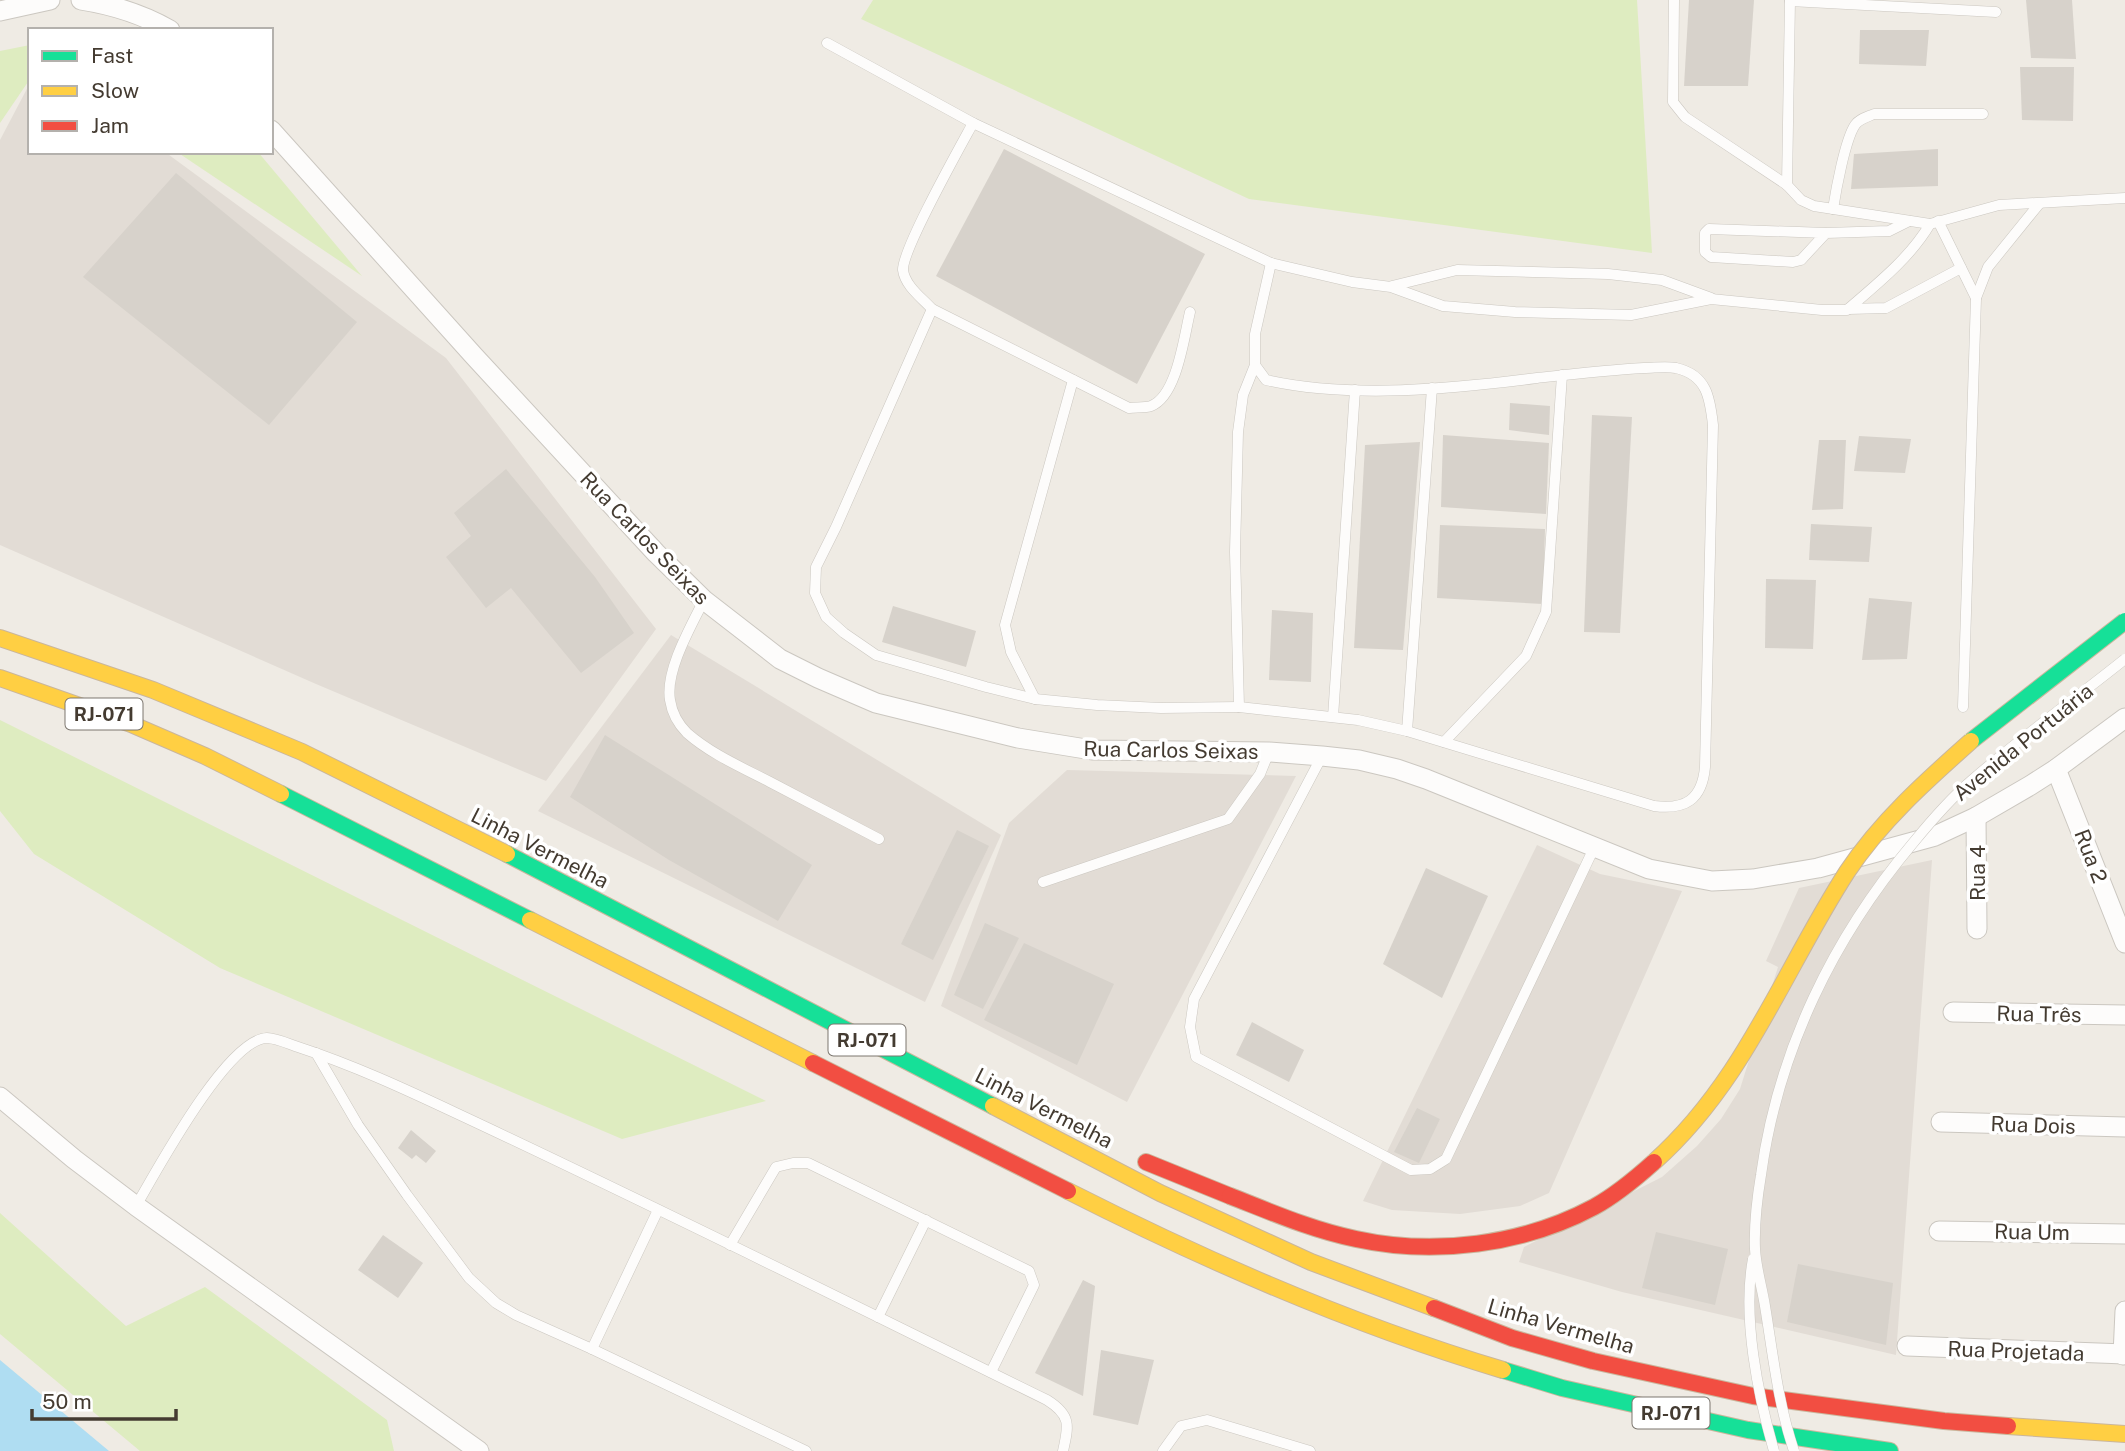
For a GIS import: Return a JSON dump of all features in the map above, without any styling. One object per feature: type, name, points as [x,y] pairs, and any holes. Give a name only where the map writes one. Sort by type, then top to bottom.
[{"type":"highway","points":[[1130,1156],[1331,1233],[1387,1244],[1425,1247],[1482,1242],[1556,1223],[1597,1205],[1639,1174],[1671,1144],[1717,1092],[1756,1034],[1853,864],[1905,802],[1963,747],[2125,621]]},
{"type":"highway","name":"Linha Vermelha","points":[[0,638],[153,690],[302,752],[417,808],[1160,1193],[1311,1262],[1512,1338],[1593,1361],[1753,1396],[1944,1421],[2125,1434]]},
{"type":"highway","name":"RJ-071","points":[[0,678],[131,724],[205,756],[1133,1224],[1282,1292],[1455,1356],[1562,1388],[1748,1430],[1890,1451]]},
{"type":"highway","points":[[956,1086],[1105,1146]]},
{"type":"street","points":[[0,11],[50,0]]},
{"type":"street","points":[[81,0],[110,5],[149,18],[166,28]]},
{"type":"street","name":"Rua Carlos Seixas","points":[[273,132],[595,487],[704,600],[780,659],[876,703],[1018,738],[1092,750],[1269,752],[1359,760],[1397,769],[1520,815],[1649,869],[1712,881],[1753,879],[1818,868],[1935,835],[1976,817],[2056,769],[2125,718]]},
{"type":"street","name":"Rua 2","points":[[2056,769],[2125,943]]},
{"type":"street","name":"Rua 4","points":[[1976,817],[1977,929]]},
{"type":"street","name":"Rua Três","points":[[1953,1012],[2125,1016]]},
{"type":"street","points":[[0,1097],[136,1206],[479,1451]]},
{"type":"street","name":"Rua Dois","points":[[1941,1122],[2125,1127]]},
{"type":"street","name":"Rua Um","points":[[1939,1231],[2125,1234]]},
{"type":"street","points":[[2124,1355],[2125,1311]]},
{"type":"street","name":"Rua Projetada","points":[[1907,1346],[2124,1355]]},
{"type":"lane","points":[[1674,0],[1673,102],[1685,117],[1787,185],[1801,200],[1814,206],[1934,223],[1999,205],[2125,198]]},
{"type":"lane","points":[[1787,185],[1790,0],[1996,12]]},
{"type":"lane","points":[[827,43],[973,123],[1271,263],[1352,282],[1391,287],[1443,306],[1515,312],[1631,315],[1711,299]]},
{"type":"lane","points":[[1833,209],[1838,178],[1854,126],[1861,119],[1874,114],[1983,114]]},
{"type":"lane","points":[[973,123],[910,246],[903,269],[908,284],[932,309],[1129,408],[1152,405],[1169,389],[1177,368],[1190,312]]},
{"type":"lane","points":[[1963,707],[1976,298],[1988,267],[2039,204]]},
{"type":"lane","points":[[1826,233],[1801,260],[1794,262],[1711,257],[1706,253],[1705,233],[1709,229],[1826,233],[1889,231],[1909,221]]},
{"type":"lane","points":[[1934,223],[1976,298]]},
{"type":"lane","points":[[1847,310],[1884,278],[1934,223]]},
{"type":"lane","points":[[1239,706],[1235,552],[1238,432],[1243,395],[1255,365],[1255,334],[1271,263]]},
{"type":"lane","points":[[1391,287],[1457,271],[1608,274],[1662,280],[1711,299],[1847,310],[1886,308],[1961,268]]},
{"type":"lane","points":[[932,309],[816,567],[815,593],[826,617],[876,655],[1035,699],[1161,708],[1239,706],[1358,720],[1407,731],[1654,806],[1671,808],[1685,805],[1698,792],[1704,780],[1713,425],[1710,395],[1699,380],[1676,368],[1606,370],[1475,386],[1355,390],[1289,385],[1266,380],[1255,365]]},
{"type":"lane","points":[[1444,742],[1526,656],[1546,612],[1562,375]]},
{"type":"lane","points":[[1035,699],[1011,652],[1005,625],[1073,380]]},
{"type":"lane","points":[[1407,731],[1432,388]]},
{"type":"lane","points":[[1332,717],[1355,390]]},
{"type":"lane","points":[[704,600],[685,636],[672,674],[670,703],[676,720],[712,752],[879,839]]},
{"type":"lane","name":"Avenida Portuária","points":[[1774,1451],[1760,1390],[1752,1333],[1750,1278],[1762,1163],[1780,1086],[1799,1030],[1818,987],[1858,915],[1911,845],[1971,781],[2125,659]]},
{"type":"lane","points":[[1043,882],[1228,819],[1260,774],[1269,752]]},
{"type":"lane","points":[[1322,757],[1194,999],[1190,1027],[1196,1057],[1411,1170],[1430,1170],[1446,1159],[1594,848]]},
{"type":"lane","points":[[136,1206],[196,1105],[247,1046],[266,1038],[316,1053],[394,1084],[730,1245],[1060,1408],[1067,1422],[1063,1451]]},
{"type":"lane","points":[[316,1053],[358,1125],[469,1278],[496,1303],[516,1315],[806,1451]]},
{"type":"lane","points":[[730,1245],[776,1167],[808,1163],[1029,1270],[1034,1285],[991,1373]]},
{"type":"lane","points":[[592,1349],[658,1210]]},
{"type":"lane","points":[[878,1317],[926,1220]]},
{"type":"lane","name":"Avenida Portuária","points":[[1755,1248],[1776,1379],[1794,1451]]},
{"type":"lane","points":[[1163,1451],[1181,1426],[1207,1420],[1310,1451]]},
{"type":"shaded area","points":[[28,87],[28,154],[168,154],[446,358],[656,629],[546,781],[316,684],[0,545],[0,140]]},
{"type":"shaded area","points":[[671,635],[1001,835],[925,1002],[538,811]]},
{"type":"shaded area","points":[[1067,770],[1296,776],[1127,1102],[941,1006],[1009,823]]},
{"type":"shaded area","points":[[1537,845],[1600,874],[1682,891],[1549,1193],[1520,1206],[1460,1214],[1392,1210],[1363,1201]]},
{"type":"shaded area","points":[[1932,860],[1896,1355],[1622,1292],[1519,1262],[1524,1247],[1662,1177],[1697,1146],[1721,1119],[1740,1089],[1778,967],[1766,961],[1799,888]]},
{"type":"green space","points":[[873,0],[1637,0],[1652,253],[1249,199],[861,19]]},
{"type":"green space","points":[[28,45],[28,82],[0,123],[0,51]]},
{"type":"green space","points":[[180,154],[260,154],[362,276]]},
{"type":"green space","points":[[0,720],[766,1101],[622,1139],[220,968],[34,854],[0,811]]},
{"type":"green space","points":[[0,1213],[126,1326],[205,1287],[387,1420],[394,1451],[140,1451],[0,1334]]},
{"type":"water","points":[[0,1360],[109,1451],[0,1451]]},
{"type":"building","points":[[1689,0],[1754,0],[1748,86],[1684,86]]},
{"type":"building","points":[[2026,0],[2072,0],[2076,59],[2031,58]]},
{"type":"building","points":[[1860,30],[1929,30],[1926,66],[1859,64]]},
{"type":"building","points":[[2020,67],[2074,67],[2073,121],[2022,120]]},
{"type":"building","points":[[1004,149],[1205,254],[1137,384],[936,276]]},
{"type":"building","points":[[1938,149],[1938,186],[1851,189],[1854,154]]},
{"type":"building","points":[[176,173],[357,322],[269,425],[83,277]]},
{"type":"building","points":[[1510,403],[1550,406],[1549,435],[1509,430]]},
{"type":"building","points":[[1592,415],[1632,417],[1620,633],[1584,632]]},
{"type":"building","points":[[1443,435],[1549,443],[1546,514],[1441,507]]},
{"type":"building","points":[[1859,436],[1911,439],[1905,473],[1854,471]]},
{"type":"building","points":[[1819,440],[1846,440],[1843,509],[1812,510]]},
{"type":"building","points":[[1420,442],[1403,650],[1354,648],[1365,445]]},
{"type":"building","points":[[506,469],[595,577],[634,633],[581,673],[511,588],[486,608],[446,557],[471,536],[454,513]]},
{"type":"building","points":[[1811,524],[1872,527],[1869,562],[1809,560]]},
{"type":"building","points":[[1440,525],[1545,529],[1543,604],[1437,598]]},
{"type":"building","points":[[1766,579],[1816,580],[1813,649],[1765,648]]},
{"type":"building","points":[[1869,598],[1912,602],[1907,659],[1862,660]]},
{"type":"building","points":[[893,606],[976,631],[966,667],[882,642]]},
{"type":"building","points":[[1272,610],[1313,613],[1311,682],[1269,680]]},
{"type":"building","points":[[605,735],[812,865],[778,921],[669,860],[570,797]]},
{"type":"building","points":[[957,830],[989,846],[933,960],[901,944]]},
{"type":"building","points":[[1426,868],[1488,896],[1442,998],[1383,964]]},
{"type":"building","points":[[985,923],[1019,938],[983,1009],[954,995]]},
{"type":"building","points":[[1024,943],[1114,984],[1077,1065],[984,1020]]},
{"type":"building","points":[[1252,1022],[1304,1050],[1289,1082],[1236,1055]]},
{"type":"building","points":[[1417,1108],[1440,1119],[1419,1163],[1394,1152]]},
{"type":"building","points":[[411,1130],[436,1151],[426,1163],[416,1155],[412,1159],[398,1148]]},
{"type":"building","points":[[1656,1232],[1728,1249],[1715,1305],[1642,1288]]},
{"type":"building","points":[[383,1235],[423,1263],[398,1298],[358,1270]]},
{"type":"building","points":[[1798,1264],[1893,1283],[1886,1345],[1787,1322]]},
{"type":"building","points":[[1083,1280],[1095,1286],[1083,1396],[1035,1373]]},
{"type":"building","points":[[1101,1350],[1154,1360],[1138,1425],[1093,1415]]},
{"type":"traffic: fast","points":[[1971,741],[2125,621]]},
{"type":"traffic: fast","points":[[281,794],[530,920]]},
{"type":"traffic: fast","points":[[507,854],[993,1106]]},
{"type":"traffic: fast","points":[[1503,1370],[1562,1388],[1748,1430],[1890,1451]]},
{"type":"traffic: slow","points":[[0,638],[153,690],[302,752],[507,854]]},
{"type":"traffic: slow","points":[[0,678],[131,724],[205,756],[281,794]]},
{"type":"traffic: slow","points":[[1654,1162],[1686,1130],[1738,1061],[1824,910],[1860,854],[1905,802],[1971,741]]},
{"type":"traffic: slow","points":[[530,920],[813,1063]]},
{"type":"traffic: slow","points":[[993,1106],[1160,1193],[1311,1262],[1434,1308]]},
{"type":"traffic: slow","points":[[1068,1191],[1174,1243],[1281,1290],[1391,1333],[1503,1370]]},
{"type":"traffic: slow","points":[[2008,1426],[2125,1434]]},
{"type":"traffic: jam","points":[[813,1063],[1068,1191]]},
{"type":"traffic: jam","points":[[1146,1162],[1230,1196]]},
{"type":"traffic: jam","points":[[1230,1196],[1324,1231],[1356,1239],[1416,1247],[1478,1244],[1538,1230],[1567,1220],[1610,1197],[1654,1162]]},
{"type":"traffic: jam","points":[[1434,1308],[1512,1338],[1593,1361],[1753,1396],[1944,1421],[2008,1426]]}]
